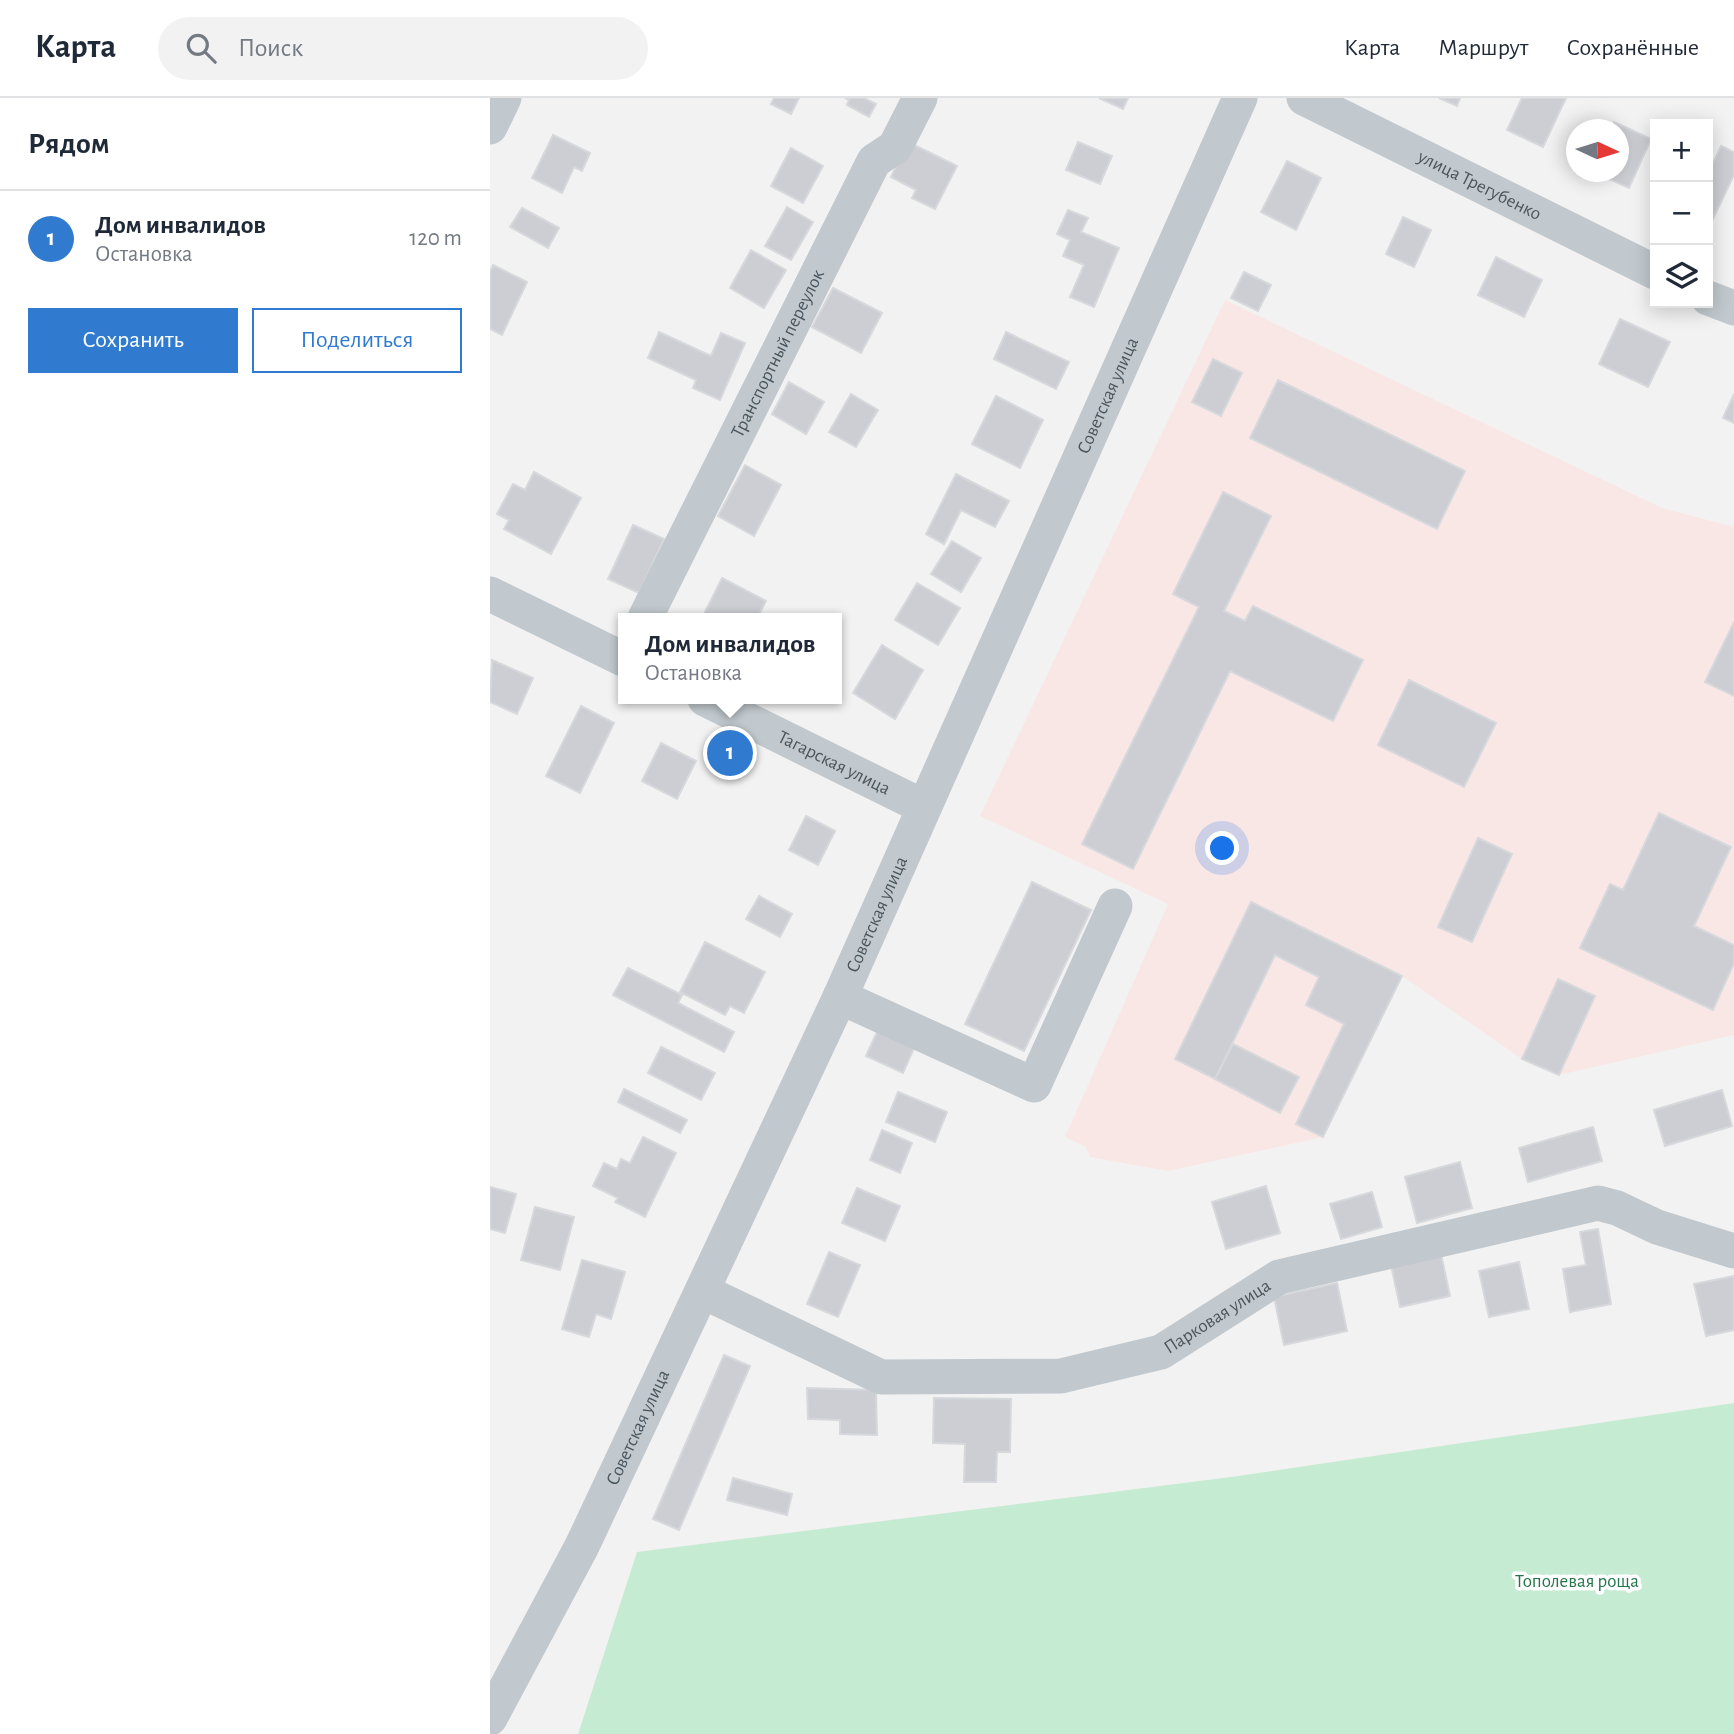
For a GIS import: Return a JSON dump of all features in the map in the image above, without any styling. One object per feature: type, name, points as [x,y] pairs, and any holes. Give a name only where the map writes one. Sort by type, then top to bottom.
[{"type":"street","points":[[490,127],[503,98]]},
{"type":"street","name":"Транспортный переулок","points":[[648,613],[874,161],[895,148],[920,98]]},
{"type":"street","name":"Советская улица","points":[[490,1718],[582,1546],[840,998],[1240,98]]},
{"type":"street","name":"улица Трегубенко","points":[[1304,98],[1650,270]]},
{"type":"street","points":[[1713,300],[1734,308]]},
{"type":"street","points":[[490,594],[618,657]]},
{"type":"street","name":"Тагарская улица","points":[[715,704],[924,807]]},
{"type":"street","points":[[840,998],[1034,1085],[1115,906]]},
{"type":"street","name":"Парковая улица","points":[[702,1291],[881,1377],[1061,1376],[1161,1352],[1279,1277],[1598,1203],[1617,1208],[1657,1227],[1734,1251]]},
{"type":"shaded area","points":[[1225,300],[1662,508],[1734,527],[1734,1035],[1559,1075],[1522,1059],[1402,976],[1323,1137],[1168,1171],[1090,1157],[1086,1147],[1065,1137],[1168,904],[980,816]]},
{"type":"green space","name":"Тополевая роща","points":[[1734,1403],[1734,1734],[578,1734],[637,1552],[1231,1477]]},
{"type":"building","points":[[774,98],[799,98],[791,114],[771,104]]},
{"type":"building","points":[[845,98],[864,98],[876,104],[869,117],[847,105],[849,100]]},
{"type":"building","points":[[1099,98],[1128,98],[1123,109]]},
{"type":"building","points":[[1439,98],[1460,98],[1457,106]]},
{"type":"building","points":[[1522,98],[1566,98],[1543,147],[1507,130]]},
{"type":"building","points":[[1629,129],[1650,139],[1650,141],[1629,188],[1616,182],[1629,182]]},
{"type":"building","points":[[553,135],[590,153],[582,171],[574,167],[562,193],[532,178]]},
{"type":"building","points":[[908,142],[957,166],[935,209],[912,198],[916,190],[891,177]]},
{"type":"building","points":[[1078,142],[1112,156],[1100,184],[1066,170]]},
{"type":"building","points":[[1721,146],[1734,152],[1734,175],[1713,219],[1713,182],[1713,163]]},
{"type":"building","points":[[791,148],[823,166],[803,203],[771,186]]},
{"type":"building","points":[[1287,161],[1321,178],[1296,230],[1261,212]]},
{"type":"building","points":[[787,207],[813,222],[791,260],[765,246]]},
{"type":"building","points":[[522,208],[559,228],[548,248],[510,227]]},
{"type":"building","points":[[1068,210],[1088,218],[1081,232],[1119,248],[1094,307],[1070,297],[1084,265],[1063,256],[1070,240],[1057,234]]},
{"type":"building","points":[[1403,217],[1431,230],[1414,267],[1386,254]]},
{"type":"building","points":[[751,250],[786,270],[764,308],[730,288]]},
{"type":"building","points":[[1496,257],[1542,280],[1524,317],[1478,295]]},
{"type":"building","points":[[493,265],[527,282],[502,335],[490,329],[490,272]]},
{"type":"building","points":[[1244,272],[1271,285],[1258,311],[1231,298]]},
{"type":"building","points":[[833,288],[882,313],[861,353],[812,327]]},
{"type":"building","points":[[1620,319],[1670,342],[1648,387],[1599,364]]},
{"type":"building","points":[[659,332],[711,356],[721,333],[745,343],[720,400],[693,388],[696,380],[648,358]]},
{"type":"building","points":[[1006,332],[1069,362],[1056,389],[994,359]]},
{"type":"building","points":[[1213,359],[1242,373],[1221,416],[1192,402]]},
{"type":"building","points":[[1278,380],[1465,471],[1437,529],[1250,438]]},
{"type":"building","points":[[789,382],[824,402],[806,434],[772,414]]},
{"type":"building","points":[[851,394],[878,410],[856,447],[829,432]]},
{"type":"building","points":[[1734,394],[1734,423],[1723,418]]},
{"type":"building","points":[[996,396],[1043,420],[1020,468],[972,444]]},
{"type":"building","points":[[745,465],[781,485],[754,536],[718,516]]},
{"type":"building","points":[[534,472],[581,498],[551,554],[504,529],[509,520],[497,514],[513,484],[525,490]]},
{"type":"building","points":[[956,474],[1009,501],[995,527],[961,510],[944,544],[926,534]]},
{"type":"building","points":[[1223,492],[1271,516],[1224,611],[1245,621],[1253,606],[1363,660],[1333,721],[1230,671],[1133,869],[1082,844],[1199,607],[1173,594]]},
{"type":"building","points":[[633,525],[664,539],[639,593],[608,579]]},
{"type":"building","points":[[952,541],[981,558],[961,592],[931,574]]},
{"type":"building","points":[[722,578],[766,601],[760,613],[704,613]]},
{"type":"building","points":[[917,583],[960,608],[938,645],[895,620]]},
{"type":"building","points":[[1734,622],[1734,696],[1705,682]]},
{"type":"building","points":[[882,645],[923,670],[895,719],[853,693]]},
{"type":"building","points":[[492,660],[533,678],[517,714],[490,702]]},
{"type":"building","points":[[1409,680],[1496,723],[1464,787],[1378,745]]},
{"type":"building","points":[[581,706],[614,723],[580,793],[546,776]]},
{"type":"building","points":[[661,743],[696,761],[677,799],[642,781]]},
{"type":"building","points":[[1659,813],[1731,847],[1694,926],[1734,945],[1734,963],[1713,1010],[1580,948],[1610,884],[1623,890]]},
{"type":"building","points":[[806,816],[835,831],[818,865],[789,850]]},
{"type":"building","points":[[1478,838],[1512,854],[1472,942],[1438,927]]},
{"type":"building","points":[[1032,882],[1091,910],[1024,1051],[965,1024]]},
{"type":"building","points":[[759,896],[792,914],[780,937],[746,919]]},
{"type":"building","points":[[1251,902],[1402,976],[1323,1137],[1296,1124],[1344,1024],[1306,1005],[1319,977],[1275,955],[1215,1079],[1175,1059]]},
{"type":"building","points":[[705,942],[765,972],[744,1013],[730,1006],[725,1015],[680,992]]},
{"type":"building","points":[[628,968],[682,995],[678,1003],[734,1032],[724,1052],[613,995]]},
{"type":"building","points":[[1558,979],[1595,996],[1559,1075],[1522,1059]]},
{"type":"building","points":[[882,1021],[919,1037],[903,1073],[866,1056]]},
{"type":"building","points":[[1233,1044],[1299,1077],[1280,1113],[1215,1079]]},
{"type":"building","points":[[661,1047],[715,1073],[701,1100],[648,1073]]},
{"type":"building","points":[[624,1089],[687,1120],[680,1133],[618,1102]]},
{"type":"building","points":[[1722,1090],[1732,1126],[1665,1146],[1654,1110]]},
{"type":"building","points":[[898,1092],[947,1112],[935,1142],[886,1122]]},
{"type":"building","points":[[1593,1127],[1602,1161],[1528,1182],[1519,1148]]},
{"type":"building","points":[[882,1130],[912,1143],[900,1173],[870,1160]]},
{"type":"building","points":[[643,1137],[676,1153],[645,1217],[615,1202],[618,1198],[593,1186],[604,1163],[617,1169],[621,1159],[630,1163]]},
{"type":"building","points":[[1460,1162],[1472,1208],[1417,1223],[1405,1177]]},
{"type":"building","points":[[1266,1186],[1280,1233],[1226,1249],[1212,1202]]},
{"type":"building","points":[[490,1187],[516,1194],[505,1233],[490,1229]]},
{"type":"building","points":[[857,1188],[900,1206],[885,1241],[842,1223]]},
{"type":"building","points":[[1372,1192],[1382,1227],[1341,1239],[1330,1204]]},
{"type":"building","points":[[535,1207],[574,1217],[560,1270],[521,1260]]},
{"type":"building","points":[[1598,1229],[1611,1304],[1570,1312],[1563,1269],[1586,1265],[1580,1232]]},
{"type":"building","points":[[829,1252],[860,1265],[838,1317],[807,1304]]},
{"type":"building","points":[[1441,1254],[1450,1296],[1400,1307],[1391,1265]]},
{"type":"building","points":[[582,1260],[625,1272],[611,1319],[596,1314],[589,1337],[562,1329]]},
{"type":"building","points":[[1519,1262],[1529,1309],[1489,1317],[1479,1271]]},
{"type":"building","points":[[1734,1276],[1734,1330],[1706,1336],[1694,1284]]},
{"type":"building","points":[[1337,1283],[1347,1331],[1284,1345],[1274,1297]]},
{"type":"building","points":[[724,1355],[750,1366],[679,1530],[653,1519]]},
{"type":"building","points":[[807,1388],[876,1390],[877,1435],[840,1434],[840,1420],[808,1419]]},
{"type":"building","points":[[934,1398],[1011,1399],[1010,1452],[997,1452],[996,1482],[964,1482],[965,1444],[933,1443]]},
{"type":"building","points":[[733,1478],[792,1494],[787,1515],[727,1500]]},
{"type":"place","name":"Дом инвалидов","points":[[730,753]]}]
